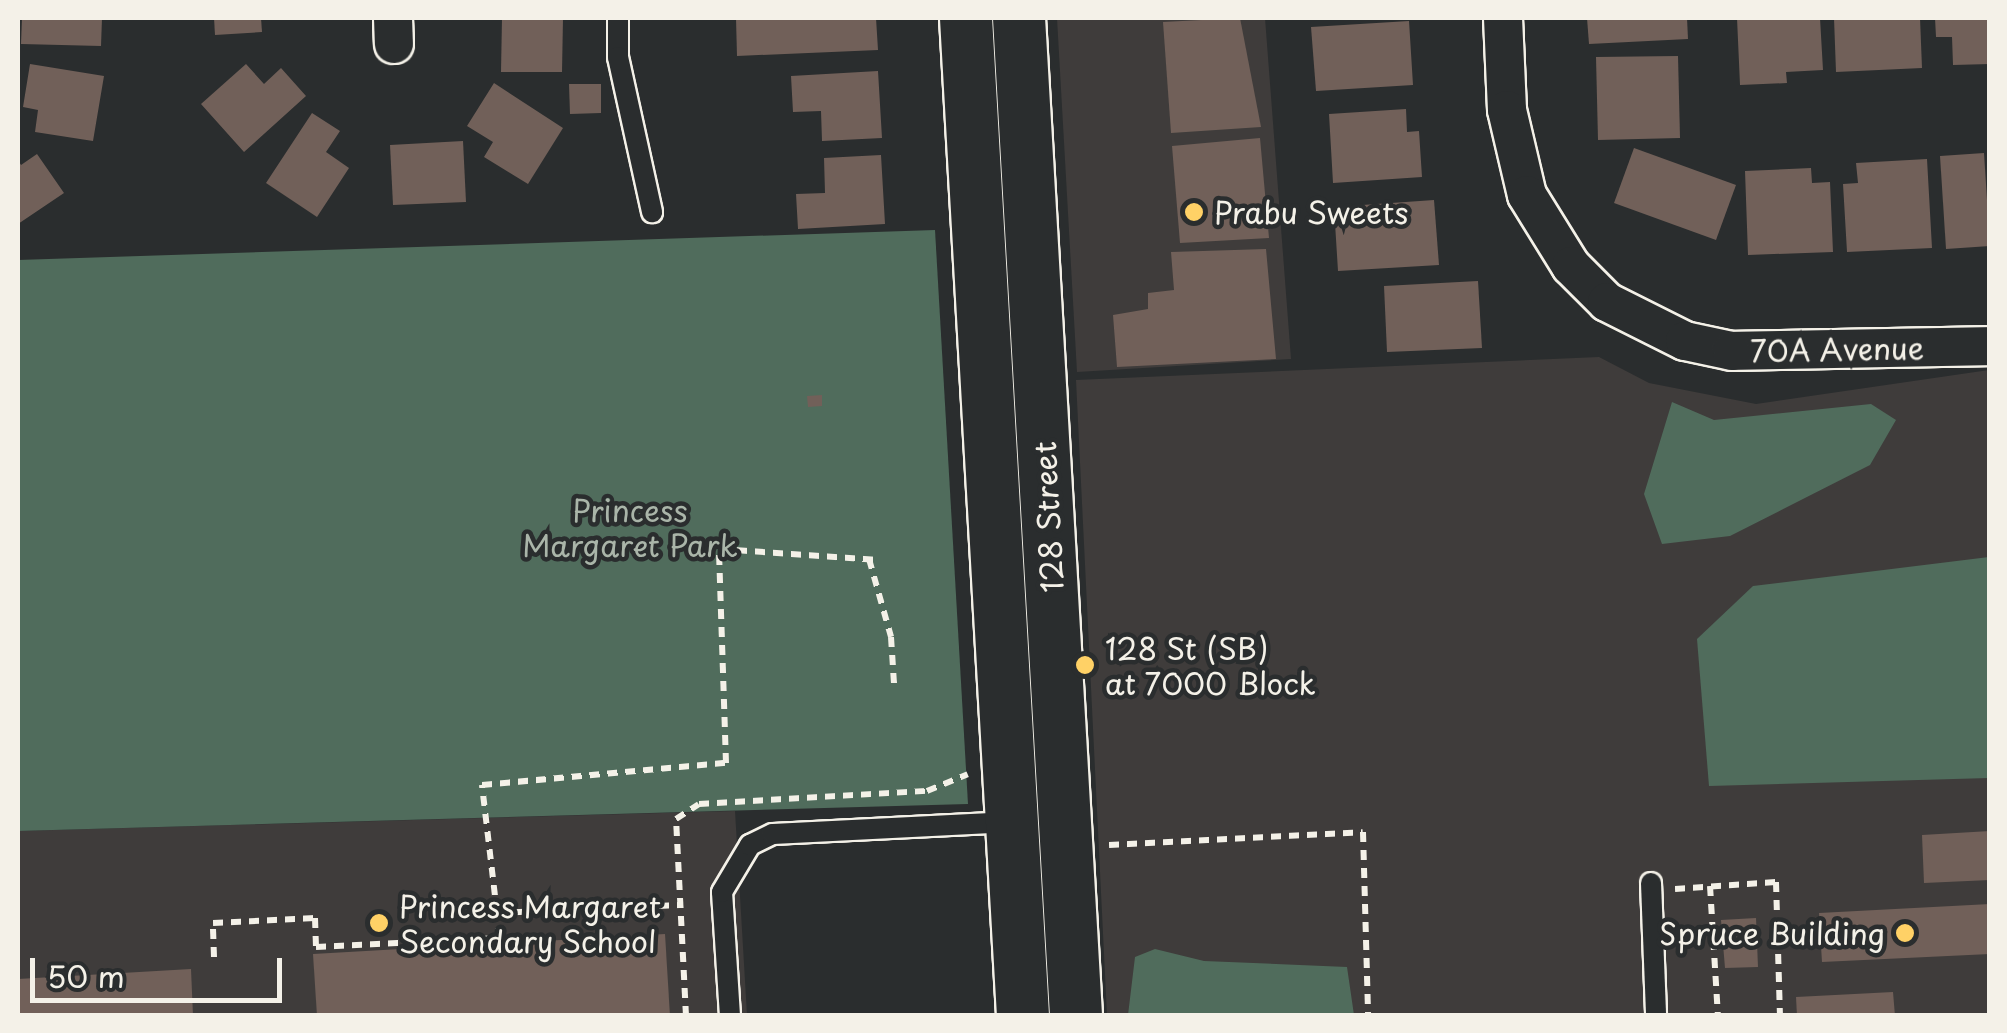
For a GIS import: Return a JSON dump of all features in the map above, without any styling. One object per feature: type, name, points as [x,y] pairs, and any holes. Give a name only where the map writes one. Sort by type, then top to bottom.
[{"type":"main road","name":"128 Street","points":[[966,18],[1050,826],[1076,1016]]},
{"type":"main road","points":[[986,18],[1000,146],[1028,162]]},
{"type":"main road","name":"128 Street","points":[[1019,18],[1028,162],[1050,826],[1023,1016]]},
{"type":"street","name":"70A Avenue","points":[[1503,18],[1514,154],[1546,232],[1607,302],[1684,342],[1779,354],[1990,346]]},
{"type":"lane","points":[[618,18],[618,57],[652,212]]},
{"type":"lane","points":[[730,1016],[722,892],[750,845],[773,834],[1050,826]]},
{"type":"lane","points":[[1651,887],[1656,1016]]},
{"type":"path","points":[[214,957],[212,922],[315,918],[316,947],[498,938],[482,785],[726,763],[719,549],[879,560]]},
{"type":"path","points":[[869,559],[891,637],[894,684]]},
{"type":"path","points":[[1050,826],[1363,832],[1368,1016]]},
{"type":"path","points":[[1651,887],[1776,882],[1780,1016]]},
{"type":"path","points":[[1710,886],[1718,1016]]},
{"type":"path","points":[[497,913],[680,905]]},
{"type":"shaded area","points":[[1057,18],[1265,18],[1291,359],[1077,372]]},
{"type":"shaded area","points":[[1599,357],[1649,383],[1756,404],[1989,370],[1989,1015],[1107,1015],[1076,380]]},
{"type":"shaded area","name":"Princess Margaret Secondary School","points":[[735,811],[747,1015],[18,1015],[18,831]]},
{"type":"green space","name":"Princess Margaret Park","points":[[935,230],[968,804],[18,831],[18,260]]},
{"type":"green space","points":[[1672,402],[1714,420],[1871,404],[1896,420],[1870,465],[1730,536],[1662,544],[1644,494]]},
{"type":"green space","points":[[1989,557],[1989,778],[1709,786],[1697,639],[1753,586]]},
{"type":"green space","points":[[1155,949],[1204,961],[1347,967],[1354,1015],[1128,1015],[1135,957]]},
{"type":"building","points":[[22,18],[102,18],[101,46],[21,44]]},
{"type":"building","points":[[214,18],[261,18],[262,32],[215,35]]},
{"type":"building","points":[[502,18],[563,18],[562,72],[501,72]]},
{"type":"building","points":[[736,18],[876,18],[878,50],[737,56]]},
{"type":"building","points":[[1240,18],[1261,127],[1171,133],[1163,22]]},
{"type":"building","points":[[1587,18],[1687,18],[1688,39],[1589,44]]},
{"type":"building","points":[[1737,18],[1820,18],[1823,70],[1786,72],[1787,83],[1740,85]]},
{"type":"building","points":[[1834,18],[1920,18],[1922,68],[1836,72]]},
{"type":"building","points":[[1935,18],[1990,18],[1990,64],[1953,65],[1952,37],[1936,37]]},
{"type":"building","points":[[1409,21],[1413,85],[1316,91],[1311,27]]},
{"type":"building","points":[[1678,56],[1680,138],[1598,140],[1596,57]]},
{"type":"building","points":[[30,64],[104,76],[93,141],[35,132],[38,110],[23,107]]},
{"type":"building","points":[[246,64],[264,84],[281,68],[306,96],[244,152],[201,104]]},
{"type":"building","points":[[878,71],[882,138],[822,141],[821,111],[793,112],[791,76]]},
{"type":"building","points":[[494,83],[563,128],[528,184],[484,157],[493,142],[467,126]]},
{"type":"building","points":[[569,84],[601,84],[601,113],[570,114]]},
{"type":"building","points":[[1406,109],[1407,132],[1419,131],[1422,177],[1333,183],[1329,114]]},
{"type":"building","points":[[312,113],[340,131],[326,152],[349,168],[317,217],[266,183]]},
{"type":"building","points":[[1260,138],[1269,238],[1180,243],[1172,146]]},
{"type":"building","points":[[463,141],[466,202],[393,205],[390,145]]},
{"type":"building","points":[[1634,148],[1736,185],[1716,240],[1614,203]]},
{"type":"building","points":[[1984,153],[1990,246],[1946,249],[1940,156]]},
{"type":"building","points":[[37,154],[64,193],[18,224],[18,160],[21,165]]},
{"type":"building","points":[[881,155],[885,224],[798,229],[796,194],[825,193],[824,158]]},
{"type":"building","points":[[1927,159],[1932,248],[1847,252],[1843,184],[1858,183],[1856,163]]},
{"type":"building","points":[[1811,168],[1812,183],[1830,182],[1833,252],[1748,255],[1745,171]]},
{"type":"building","points":[[1434,200],[1439,265],[1338,271],[1334,207]]},
{"type":"building","points":[[1266,249],[1276,359],[1117,367],[1113,315],[1148,309],[1148,293],[1174,290],[1171,252]]},
{"type":"building","points":[[1478,281],[1482,348],[1387,352],[1384,286]]},
{"type":"building","points":[[822,395],[822,406],[808,407],[807,396]]},
{"type":"building","name":"Spruce Building","points":[[1990,831],[1990,880],[1924,883],[1922,835]]},
{"type":"building","name":"Spruce Building","points":[[1990,904],[1990,954],[1822,962],[1819,913]]},
{"type":"building","points":[[1756,918],[1758,967],[1725,968],[1721,920]]},
{"type":"building","points":[[665,934],[670,1016],[317,1016],[313,954]]},
{"type":"building","points":[[191,969],[193,1016],[18,1016],[18,979]]},
{"type":"building","name":"Spruce Building","points":[[1893,992],[1895,1016],[1797,1016],[1796,997]]},
{"type":"place","name":"Prabu Sweets","points":[[1194,212]]},
{"type":"place","name":"128 St (SB) at 7000 Block","points":[[1085,665]]},
{"type":"place","name":"Princess Margaret Secondary School","points":[[379,923]]},
{"type":"place","name":"Spruce Building","points":[[1905,933]]}]
